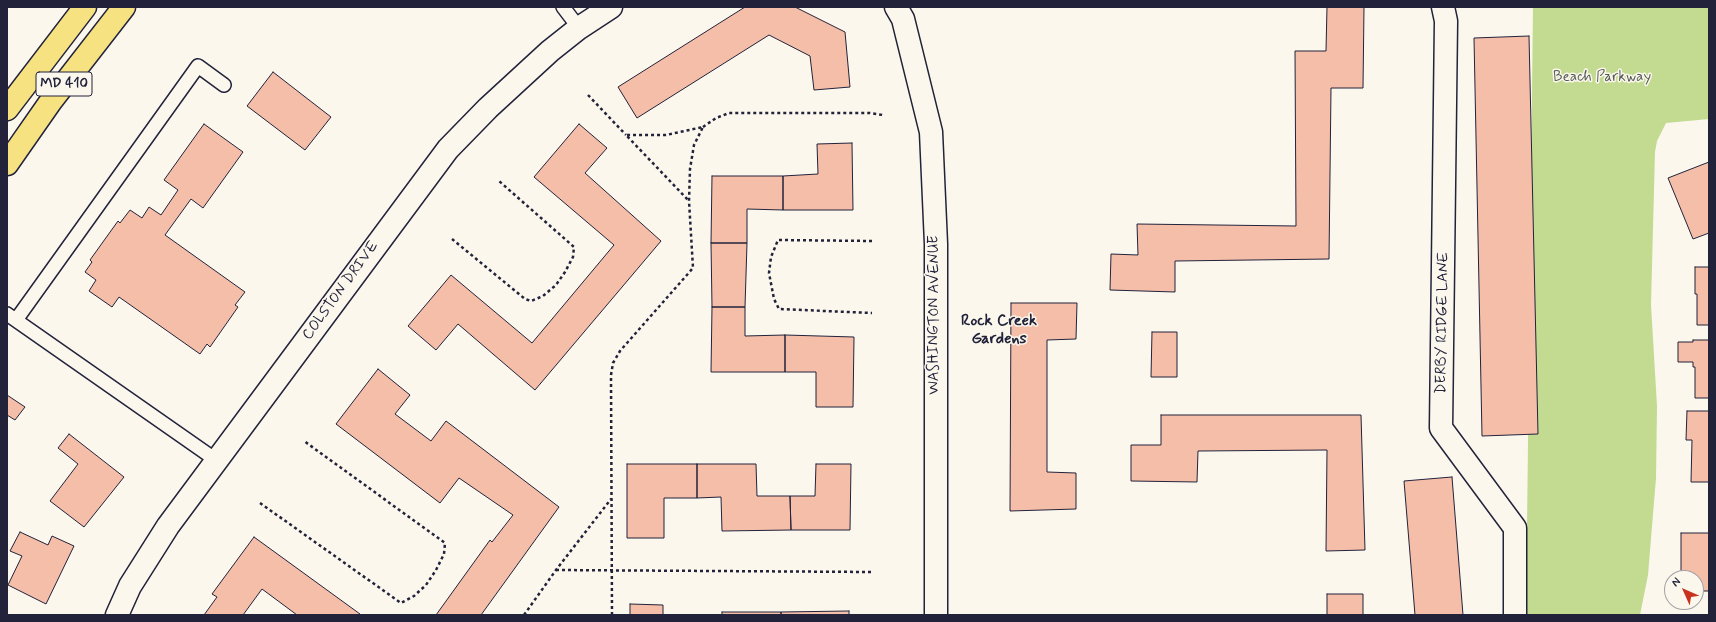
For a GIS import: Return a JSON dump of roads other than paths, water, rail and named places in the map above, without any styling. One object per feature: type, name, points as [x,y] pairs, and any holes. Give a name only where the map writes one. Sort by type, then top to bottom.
[{"type":"main road","name":"MD 410","points":[[7,109],[85,7]]},
{"type":"main road","name":"MD 410","points":[[7,164],[51,101],[124,7]]},
{"type":"street","name":"COLSTON DRIVE","points":[[117,615],[130,586],[168,526],[448,149],[494,103],[550,51],[579,28],[611,7]]},
{"type":"street","name":"DERBY RIDGE LANE","points":[[1443,7],[1446,21],[1441,428],[1515,528],[1515,615]]},
{"type":"street","name":"WASHINGTON AVENUE","points":[[901,11],[931,132],[936,244],[936,615]]},
{"type":"lane","points":[[563,7],[579,28]]},
{"type":"lane","points":[[216,460],[11,317],[198,66],[224,85]]},
{"type":"district","name":"Rock Creek Gardens","points":[[999,331]]},
{"type":"park label","name":"Beach Parkway","points":[[1602,78]]}]
